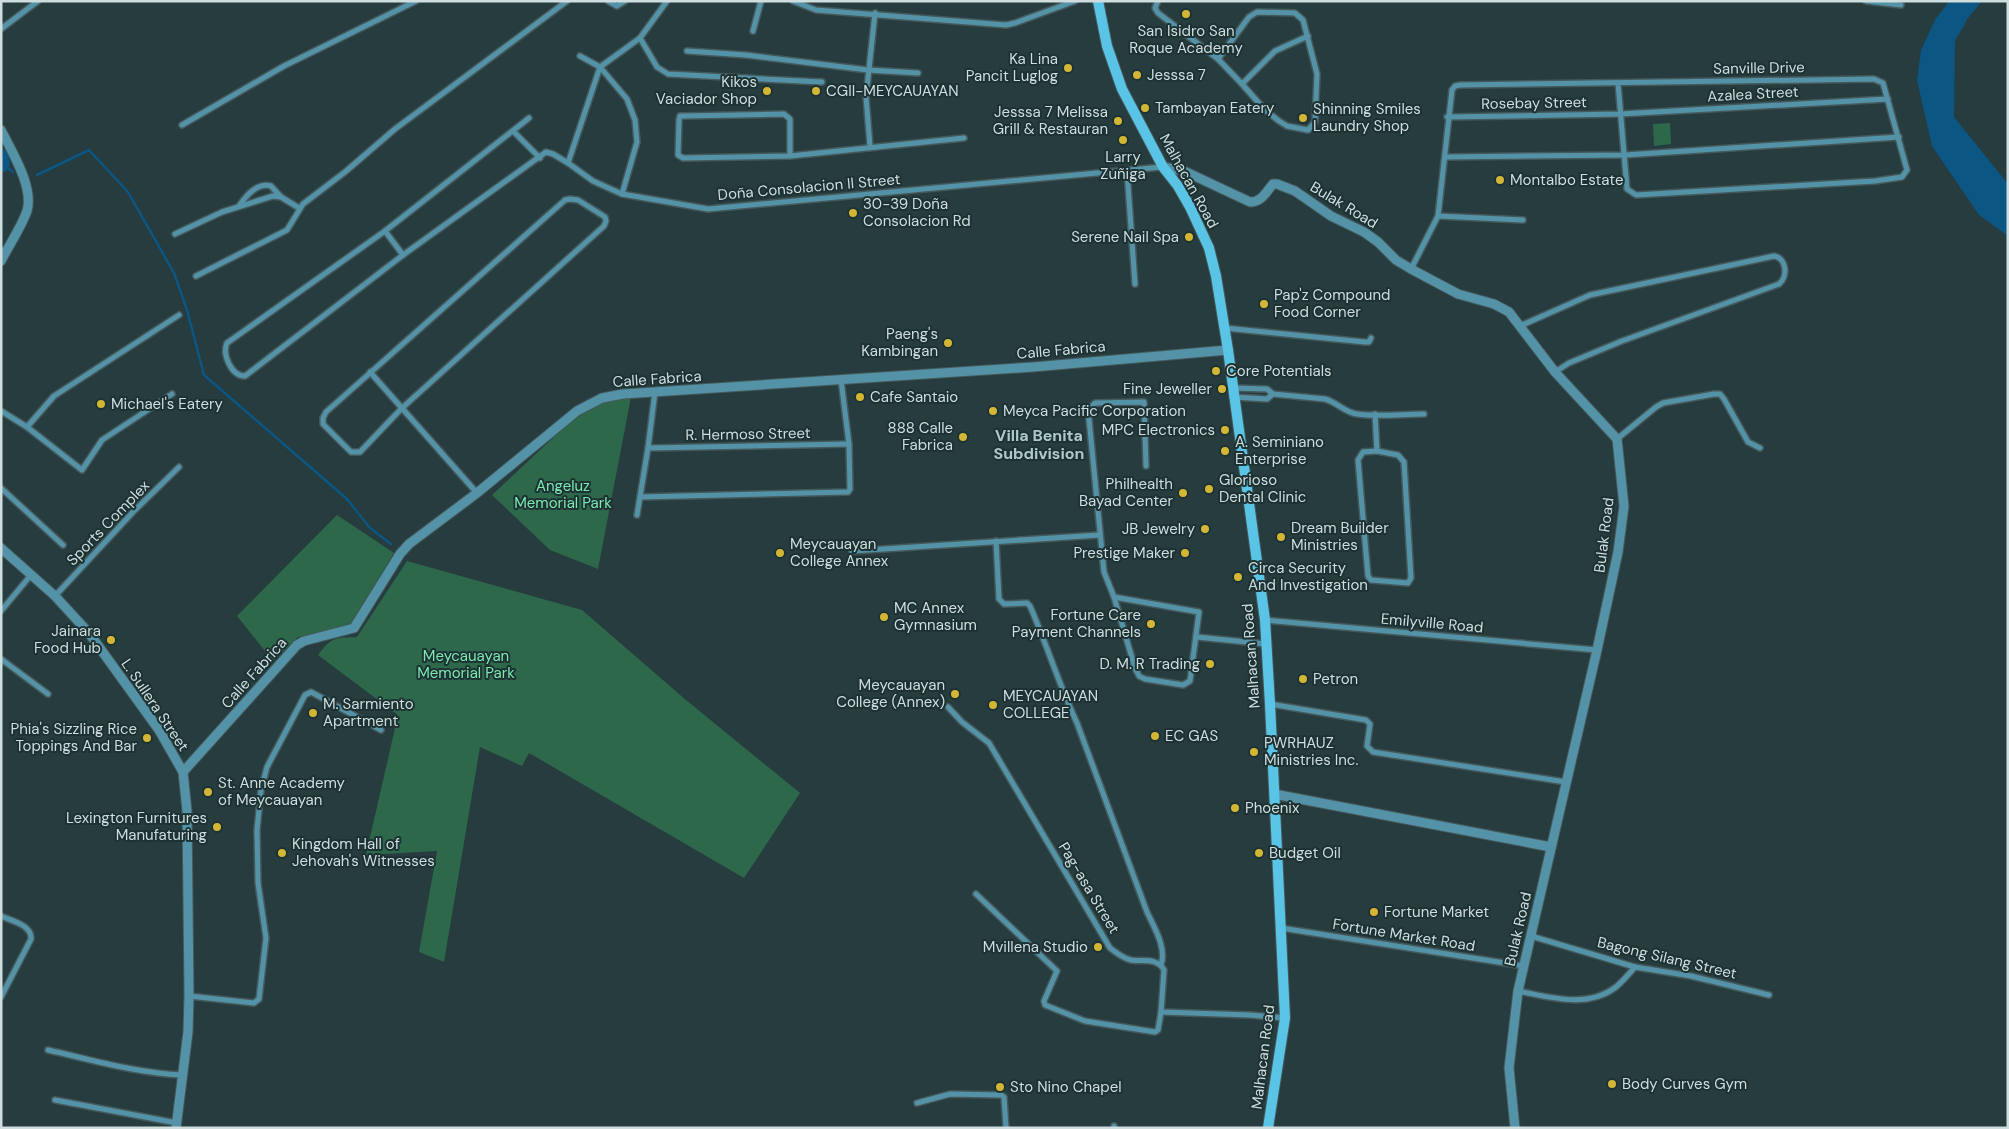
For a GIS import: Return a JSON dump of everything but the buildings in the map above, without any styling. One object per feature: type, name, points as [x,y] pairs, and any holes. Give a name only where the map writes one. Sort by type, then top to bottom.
[{"type":"main road","name":"Malhacan Road","points":[[1098,1],[1107,46],[1122,89],[1163,167],[1178,186],[1190,207],[1209,248],[1216,276],[1228,350],[1265,620],[1270,704],[1285,1018],[1268,1128]]},
{"type":"street","points":[[1,29],[38,1]]},
{"type":"street","points":[[182,125],[284,66],[416,1]]},
{"type":"street","points":[[196,276],[286,230],[299,208],[395,129],[567,1]]},
{"type":"street","points":[[608,1],[617,6],[624,1]]},
{"type":"street","points":[[568,163],[600,66],[640,38],[668,1]]},
{"type":"street","points":[[753,31],[761,1]]},
{"type":"street","points":[[793,1],[816,10],[875,13],[1006,25],[1075,1]]},
{"type":"street","points":[[1158,1],[1155,8],[1158,13],[1218,59],[1265,110],[1279,121],[1287,126],[1308,130],[1315,122],[1317,74],[1303,20],[1295,13],[1257,12],[1249,17],[1218,59]]},
{"type":"street","points":[[1866,1],[1901,5]]},
{"type":"street","points":[[870,146],[866,97],[875,13]]},
{"type":"street","points":[[1242,84],[1276,51],[1308,36]]},
{"type":"street","points":[[640,38],[657,66],[668,74],[822,82]]},
{"type":"street","points":[[687,51],[868,70],[918,73]]},
{"type":"street","points":[[580,56],[600,66],[627,99],[635,120],[637,142],[622,194]]},
{"type":"street","name":"Sanville Drive","points":[[1411,270],[1438,216],[1445,157],[1447,117],[1452,90],[1460,84],[1874,79],[1883,83],[1907,170],[1902,177],[1875,181],[1636,195],[1627,189],[1624,155]]},
{"type":"street","points":[[1618,82],[1624,155]]},
{"type":"street","name":"Azalea Street","points":[[1620,114],[1888,99]]},
{"type":"street","points":[[790,156],[790,119],[784,114],[680,116],[678,155],[680,157],[790,156],[870,146],[964,138]]},
{"type":"street","name":"Rosebay Street","points":[[1447,117],[1620,114]]},
{"type":"street","points":[[513,131],[540,158],[403,255],[245,376],[239,376],[234,372],[225,355],[225,348],[228,343],[385,231],[529,118]]},
{"type":"street","points":[[1,130],[21,170],[28,201],[26,212],[1,261]]},
{"type":"street","points":[[1445,157],[1624,155],[1899,137]]},
{"type":"street","name":"Doña Consolacion II Street","points":[[540,158],[546,152],[553,154],[594,181],[622,194],[708,208],[1163,167]]},
{"type":"street","name":"Bulak Road","points":[[1163,167],[1184,171],[1250,202],[1262,199],[1273,184],[1284,186],[1295,191],[1332,216],[1364,232],[1378,242],[1396,260],[1411,270],[1458,294],[1494,304],[1509,312],[1555,372],[1617,439],[1624,506],[1618,552],[1518,991],[1509,1068],[1515,1128]]},
{"type":"street","points":[[1127,171],[1135,284]]},
{"type":"street","points":[[239,206],[246,196],[262,186],[271,186],[281,198]]},
{"type":"street","points":[[175,234],[222,212],[273,196],[281,198],[299,208]]},
{"type":"street","points":[[565,200],[578,200],[605,217],[604,226],[401,409],[360,452],[351,452],[324,424],[323,418],[326,412],[370,372],[565,200]]},
{"type":"street","points":[[1438,216],[1523,220]]},
{"type":"street","points":[[385,231],[403,255]]},
{"type":"street","points":[[1520,326],[1590,295],[1774,256],[1782,260],[1785,274],[1784,280],[1778,284],[1622,342],[1569,363],[1555,372]]},
{"type":"street","points":[[27,428],[54,396],[179,315]]},
{"type":"street","points":[[1224,328],[1366,342],[1371,338]]},
{"type":"street","name":"Calle Fabrica","points":[[183,772],[297,645],[304,641],[354,628],[405,548],[477,493],[582,407],[608,396],[1033,367],[1228,350]]},
{"type":"street","points":[[370,372],[477,493]]},
{"type":"street","points":[[640,497],[844,493],[850,489],[849,444],[841,380]]},
{"type":"street","points":[[1233,392],[1267,389],[1273,394],[1325,399],[1333,401],[1356,414],[1424,414]]},
{"type":"street","points":[[637,515],[655,392]]},
{"type":"street","points":[[1233,392],[1267,399],[1273,394]]},
{"type":"street","points":[[1,411],[27,428],[82,470],[102,440],[172,394]]},
{"type":"street","points":[[1617,439],[1656,407],[1663,404],[1720,394],[1748,442],[1760,448]]},
{"type":"street","points":[[1114,597],[1197,611],[1199,613],[1190,681],[1187,684],[1183,686],[1145,679],[1140,676],[1135,668],[1114,597],[1104,572],[1089,419],[1090,408],[1096,403],[1144,402],[1146,466]]},
{"type":"street","points":[[1375,414],[1377,452]]},
{"type":"street","name":"R. Hermoso Street","points":[[648,448],[849,444]]},
{"type":"street","points":[[1363,452],[1377,452],[1398,455],[1404,462],[1411,578],[1408,583],[1371,580],[1368,576],[1358,460],[1363,452]]},
{"type":"street","name":"Sports Complex","points":[[55,596],[133,512],[179,467]]},
{"type":"street","points":[[1,488],[63,545]]},
{"type":"street","points":[[852,551],[1099,535]]},
{"type":"street","points":[[976,894],[1056,971],[1044,1001],[1045,1005],[1085,1021],[1156,1032],[1158,1030],[1164,970],[1161,965],[1163,955],[1160,941],[1147,912],[1043,635],[1030,606],[1027,603],[1004,604],[999,599],[996,541]]},
{"type":"street","name":"L. Sullera Street","points":[[1,548],[55,596],[89,633],[158,730],[183,772],[187,810],[189,875],[189,996],[188,1032],[176,1125]]},
{"type":"street","points":[[1,611],[32,575]]},
{"type":"street","name":"Emilyville Road","points":[[1265,620],[1597,650]]},
{"type":"street","points":[[1196,637],[1266,644]]},
{"type":"street","points":[[1,659],[48,694]]},
{"type":"street","points":[[189,996],[254,1003],[259,999],[266,938],[258,883],[256,830],[261,790],[267,768],[304,695],[311,692],[382,730]]},
{"type":"street","points":[[1270,704],[1366,720],[1370,724],[1367,746],[1373,752],[1566,782]]},
{"type":"street","name":"Pag-asa Street","points":[[948,707],[962,722],[989,743],[1110,948],[1126,958],[1157,962],[1161,965]]},
{"type":"street","points":[[1274,794],[1551,847]]},
{"type":"street","points":[[1,916],[27,928],[31,939],[1,997]]},
{"type":"street","name":"Fortune Market Road","points":[[1281,928],[1524,966]]},
{"type":"street","name":"Bagong Silang Street","points":[[1531,936],[1635,967],[1691,976],[1769,995]]},
{"type":"street","points":[[1518,991],[1573,1001],[1596,997],[1608,993],[1618,986],[1635,967]]},
{"type":"street","points":[[1161,1012],[1285,1018]]},
{"type":"street","points":[[48,1050],[116,1066],[182,1075]]},
{"type":"street","points":[[917,1104],[950,1094],[1000,1095],[1004,1097],[1005,1102],[1006,1128]]},
{"type":"street","points":[[55,1100],[176,1125]]},
{"type":"green space","points":[[1670,123],[1671,144],[1654,146],[1653,124]]},
{"type":"green space","name":"Angeluz Memorial Park","points":[[631,397],[598,569],[550,550],[492,495],[571,421],[604,402]]},
{"type":"green space","points":[[337,515],[394,553],[349,626],[298,637],[273,661],[237,616]]},
{"type":"green space","name":"Meycauayan Memorial Park","points":[[407,561],[582,610],[686,700],[800,793],[744,878],[529,753],[522,766],[480,747],[444,962],[419,952],[437,851],[366,855],[398,715],[318,655],[327,644],[335,639],[357,637]]},
{"type":"water","points":[[1949,1],[1982,1],[1968,18],[1955,41],[1954,117],[2008,184],[2008,236],[1979,215],[1932,146],[1917,80],[1921,50],[1935,20]]},
{"type":"waterway","points":[[37,175],[89,150],[128,192],[174,273],[187,310],[204,375],[347,499],[370,528],[391,544]]},
{"type":"waterway","points":[[1,157],[2,164]]},
{"type":"waterway","points":[[2,164],[13,172]]},
{"type":"place","name":"San Isidro San Roque Academy","points":[[1186,14]]},
{"type":"place","name":"Ka Lina Pancit Luglog","points":[[1068,68]]},
{"type":"place","name":"Jesssa 7","points":[[1137,75]]},
{"type":"place","name":"Kikos Vaciador Shop","points":[[767,91]]},
{"type":"place","name":"CGII-MEYCAUAYAN","points":[[816,91]]},
{"type":"place","name":"Tambayan Eatery","points":[[1145,108]]},
{"type":"place","name":"Shinning Smiles Laundry Shop","points":[[1303,118]]},
{"type":"place","name":"Jesssa 7 Melissa Grill & Restauran","points":[[1118,121]]},
{"type":"place","name":"Larry Zuñiga","points":[[1123,140]]},
{"type":"place","name":"Montalbo Estate","points":[[1500,180]]},
{"type":"place","name":"30-39 Doña Consolacion Rd","points":[[853,213]]},
{"type":"place","name":"Serene Nail Spa","points":[[1189,237]]},
{"type":"place","name":"Pap'z Compound Food Corner","points":[[1264,304]]},
{"type":"place","name":"Paeng's Kambingan","points":[[948,343]]},
{"type":"place","name":"Core Potentials","points":[[1216,371]]},
{"type":"place","name":"Fine Jeweller","points":[[1222,389]]},
{"type":"place","name":"Cafe Santaio","points":[[860,397]]},
{"type":"place","name":"Michael's Eatery","points":[[101,404]]},
{"type":"place","name":"Meyca Pacific Corporation","points":[[993,411]]},
{"type":"place","name":"MPC Electronics","points":[[1225,430]]},
{"type":"place","name":"888 Calle Fabrica","points":[[963,437]]},
{"type":"place","name":"A. Seminiano Enterprise","points":[[1225,451]]},
{"type":"place","name":"Glorioso Dental Clinic","points":[[1209,489]]},
{"type":"place","name":"Philhealth Bayad Center","points":[[1183,493]]},
{"type":"place","name":"JB Jewelry","points":[[1205,529]]},
{"type":"place","name":"Dream Builder Ministries","points":[[1281,537]]},
{"type":"place","name":"Meycauayan College Annex","points":[[780,553]]},
{"type":"place","name":"Prestige Maker","points":[[1185,553]]},
{"type":"place","name":"Circa Security And Investigation","points":[[1238,577]]},
{"type":"place","name":"MC Annex Gymnasium","points":[[884,617]]},
{"type":"place","name":"Fortune Care Payment Channels","points":[[1151,624]]},
{"type":"place","name":"Jainara Food Hub","points":[[111,640]]},
{"type":"place","name":"D. M. R Trading","points":[[1210,664]]},
{"type":"place","name":"Petron","points":[[1303,679]]},
{"type":"place","name":"Meycauayan College (Annex)","points":[[955,694]]},
{"type":"place","name":"MEYCAUAYAN COLLEGE","points":[[993,705]]},
{"type":"place","name":"M. Sarmiento Apartment","points":[[313,713]]},
{"type":"place","name":"EC GAS","points":[[1155,736]]},
{"type":"place","name":"Phia's Sizzling Rice Toppings And Bar","points":[[147,738]]},
{"type":"place","name":"PWRHAUZ Ministries Inc.","points":[[1254,752]]},
{"type":"place","name":"St. Anne Academy of Meycauayan","points":[[208,792]]},
{"type":"place","name":"Phoenix","points":[[1235,808]]},
{"type":"place","name":"Lexington Furnitures Manufaturing","points":[[217,827]]},
{"type":"place","name":"Kingdom Hall of Jehovah's Witnesses","points":[[282,853]]},
{"type":"place","name":"Budget Oil","points":[[1259,853]]},
{"type":"place","name":"Fortune Market","points":[[1374,912]]},
{"type":"place","name":"Mvillena Studio","points":[[1098,947]]},
{"type":"place","name":"Body Curves Gym","points":[[1612,1084]]},
{"type":"place","name":"Sto Nino Chapel","points":[[1000,1087]]},
{"type":"district","name":"Villa Benita Subdivision","points":[[1039,444]]}]
